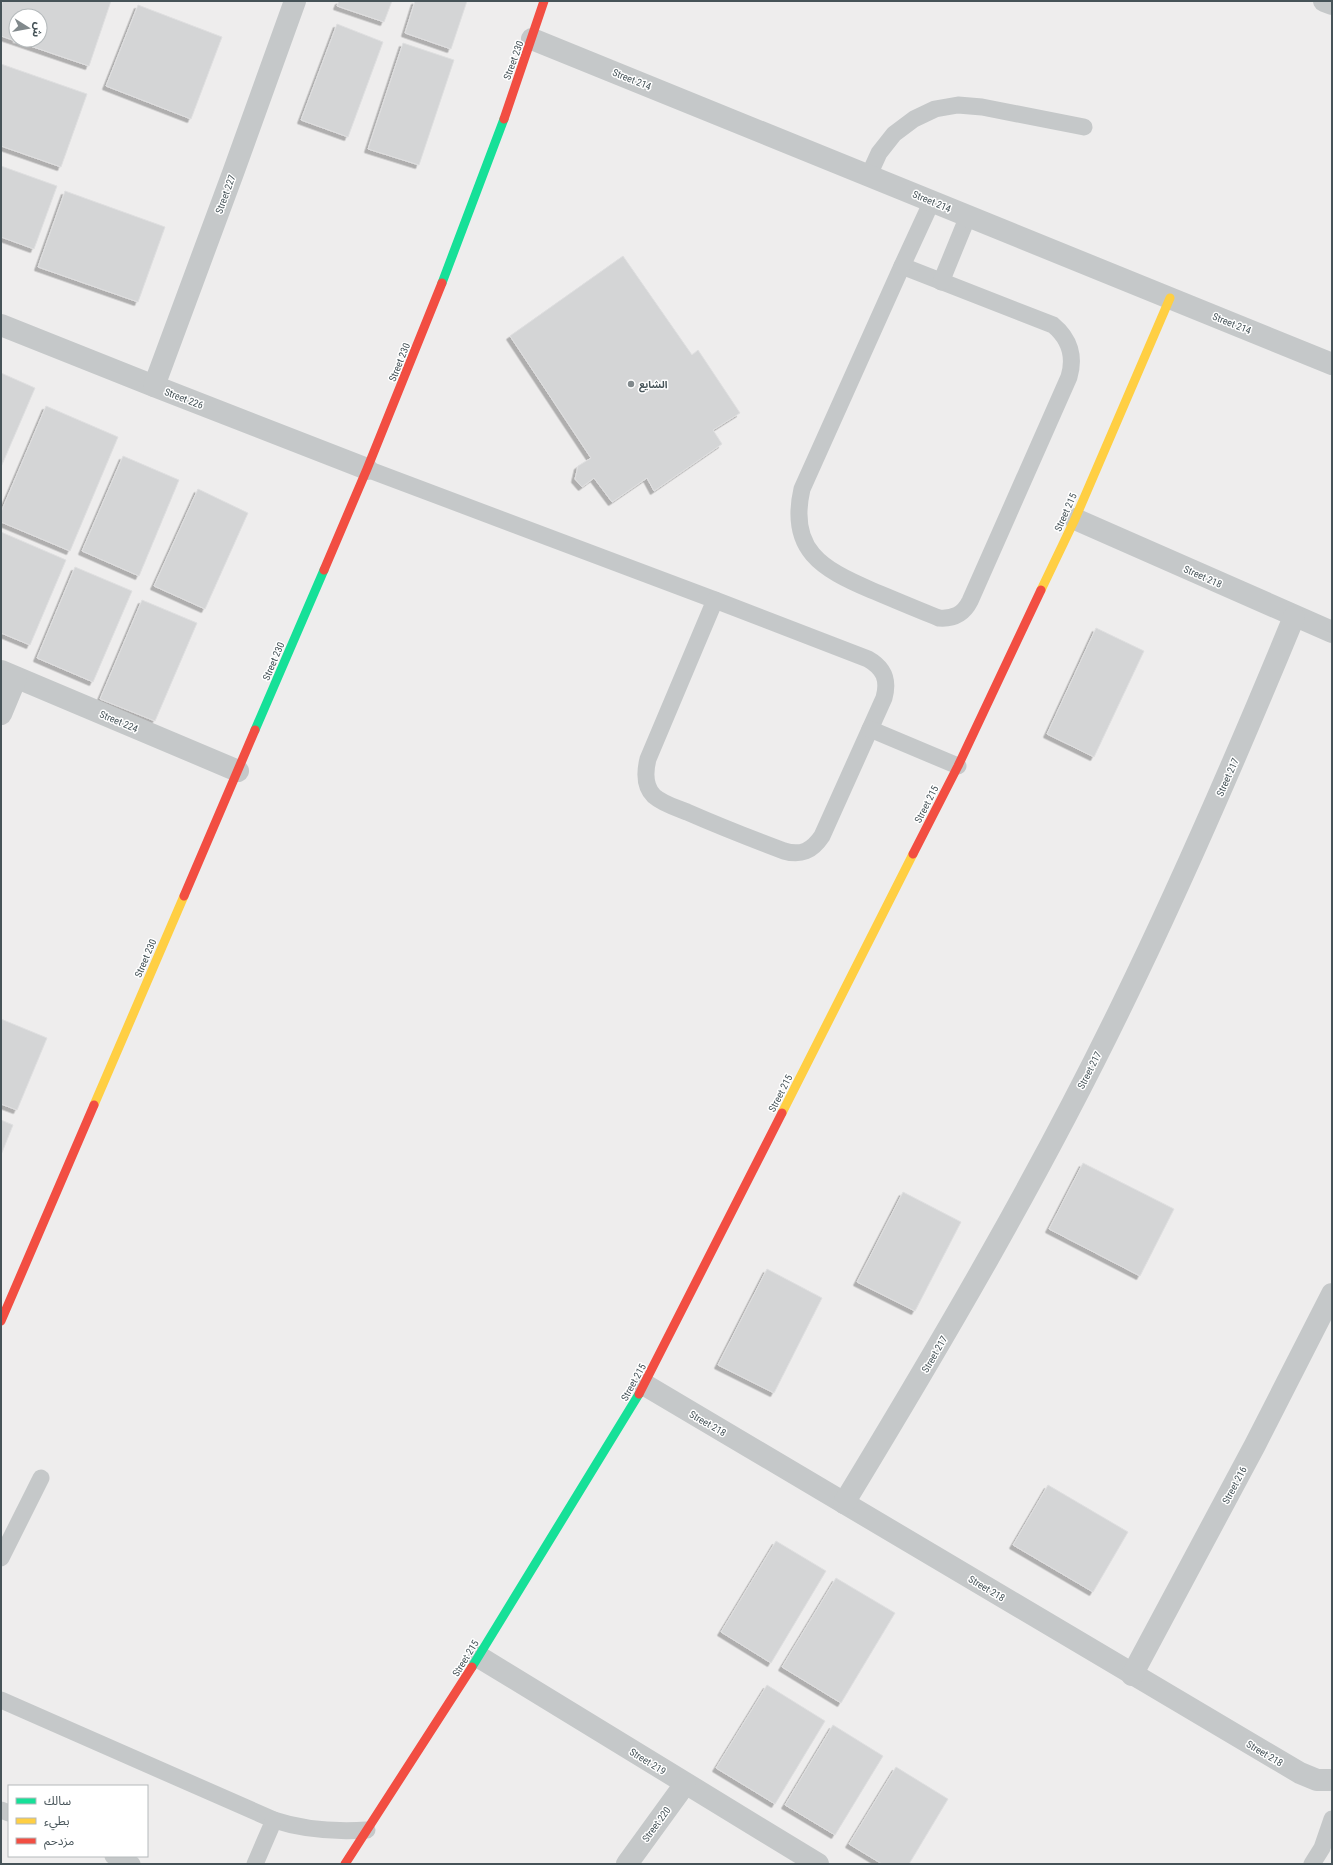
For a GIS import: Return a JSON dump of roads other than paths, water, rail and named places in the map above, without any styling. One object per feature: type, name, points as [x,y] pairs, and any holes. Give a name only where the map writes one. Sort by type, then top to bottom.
[{"type":"street","name":"Street 227","points":[[154,386],[233,174],[295,1]]},
{"type":"street","name":"Street 230","points":[[1,1320],[238,772],[367,469],[481,184],[544,1]]},
{"type":"street","points":[[1324,1],[1332,4]]},
{"type":"street","name":"Street 214","points":[[532,39],[1332,364]]},
{"type":"street","name":"Street 215","points":[[345,1864],[479,1657],[645,1385],[958,766],[1075,519],[1170,298]]},
{"type":"street","name":"Street 226","points":[[1,325],[367,469]]},
{"type":"street","name":"Street 218","points":[[1075,519],[1294,617],[1332,632]]},
{"type":"street","name":"Street 217","points":[[844,1503],[990,1258],[1100,1049],[1182,878],[1240,749],[1294,617]]},
{"type":"street","points":[[1,714],[8,675]]},
{"type":"street","name":"Street 224","points":[[8,675],[238,772]]},
{"type":"street","name":"Street 216","points":[[1132,1675],[1255,1445],[1332,1294]]},
{"type":"street","name":"Street 218","points":[[645,1385],[1132,1675],[1300,1773],[1317,1780],[1332,1780]]},
{"type":"street","name":"Street 219","points":[[479,1657],[818,1864]]},
{"type":"street","name":"Street 220","points":[[627,1864],[685,1784]]},
{"type":"lane","points":[[869,175],[880,153],[894,134],[914,119],[935,109],[958,105],[982,106],[1084,127]]},
{"type":"lane","points":[[902,266],[1053,325],[1061,332],[1066,340],[1072,358],[1072,368],[1069,378],[970,602],[961,614],[946,618],[939,618],[833,573],[820,563],[810,551],[802,537],[798,521],[798,505],[802,490],[902,266],[932,201]]},
{"type":"lane","points":[[941,282],[968,216]]},
{"type":"lane","points":[[367,469],[715,600],[868,659],[877,664],[883,671],[886,679],[886,689],[870,729],[822,836],[810,850],[802,853],[793,854],[784,851],[665,803],[654,796],[647,784],[644,771],[648,759],[715,600]]},
{"type":"lane","points":[[870,729],[958,766]]},
{"type":"lane","points":[[1,1558],[40,1478]]},
{"type":"lane","points":[[1,1700],[274,1820],[310,1829],[339,1831],[367,1830]]},
{"type":"lane","points":[[1312,1864],[1322,1848],[1332,1819]]},
{"type":"lane","points":[[254,1864],[274,1820]]},
{"type":"lane","points":[[115,1857],[132,1864]]},
{"type":"place","name":"الشايع","points":[[631,384]]}]
